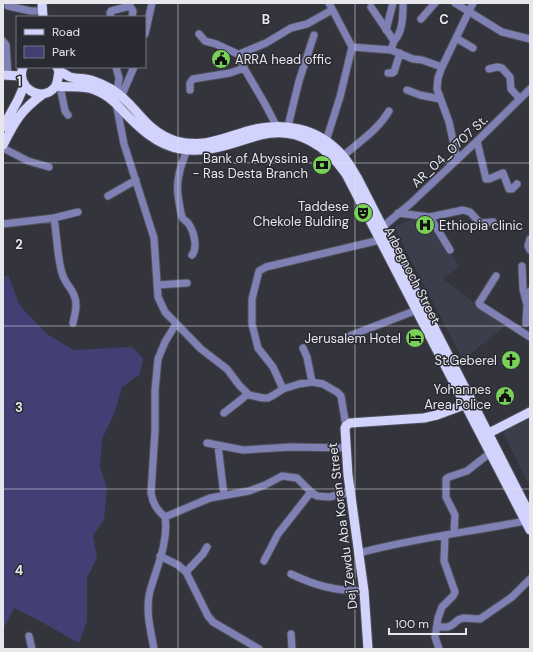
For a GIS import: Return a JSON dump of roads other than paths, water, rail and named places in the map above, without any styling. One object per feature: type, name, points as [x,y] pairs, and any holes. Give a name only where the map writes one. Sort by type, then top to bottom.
[{"type":"main road","name":"Arbegnoch Street","points":[[58,69],[70,77],[96,82],[118,98],[157,132],[175,140],[190,144],[210,143],[253,129],[276,125],[288,126],[307,132],[326,141],[343,156],[358,179],[379,233],[464,405],[487,438],[490,452],[528,518]]},
{"type":"main road","points":[[3,146],[19,116],[29,104],[42,94],[49,92],[58,86],[58,69]]},
{"type":"main road","points":[[3,128],[24,86],[22,72],[5,75]]},
{"type":"main road","points":[[24,86],[32,92],[42,94]]},
{"type":"main road","name":"Arbegnoch Street","points":[[58,86],[89,88],[118,98]]},
{"type":"main road","name":"Arbegnoch Street","points":[[118,98],[121,109],[152,136],[164,144],[179,149],[199,151],[220,148],[253,137],[271,133],[294,135],[308,139],[328,152],[342,169],[379,233],[528,518],[530,530]]},
{"type":"main road","name":"Dej Zewdu Aba Koran Street","points":[[368,649],[364,591],[344,431],[346,426],[350,423],[405,421],[424,418],[464,405]]},
{"type":"main road","points":[[487,438],[530,412]]},
{"type":"main road","points":[[487,438],[530,418]]},
{"type":"street","points":[[146,29],[151,3]]},
{"type":"street","points":[[326,141],[340,97],[352,47],[329,3]]},
{"type":"street","points":[[386,30],[393,3]]},
{"type":"street","points":[[392,50],[394,41],[399,33],[403,14],[403,3]]},
{"type":"street","points":[[421,19],[435,3]]},
{"type":"street","points":[[455,3],[502,32],[530,39]]},
{"type":"street","points":[[456,159],[449,122],[440,99],[437,84],[442,67],[473,3]]},
{"type":"street","points":[[8,6],[31,11],[42,10]]},
{"type":"street","points":[[111,16],[111,11],[130,6],[133,11],[132,16]]},
{"type":"street","points":[[371,7],[394,41]]},
{"type":"street","points":[[199,34],[205,41],[241,54],[266,43],[291,28],[307,24],[332,10]]},
{"type":"street","points":[[288,126],[299,81],[314,35]]},
{"type":"street","points":[[456,38],[473,48]]},
{"type":"street","points":[[3,40],[6,45],[5,75]]},
{"type":"street","points":[[352,47],[392,50],[413,59],[422,60],[442,67]]},
{"type":"street","points":[[388,73],[394,72],[400,53]]},
{"type":"street","points":[[241,54],[244,68],[276,125]]},
{"type":"street","points":[[489,69],[497,67],[502,68],[510,77],[511,90],[520,98]]},
{"type":"street","points":[[116,68],[119,82],[118,98],[122,137],[154,238],[158,296],[165,312],[205,353],[227,369],[247,394],[268,398],[283,389],[299,384],[312,382],[323,384],[340,394],[342,398],[346,426]]},
{"type":"street","points":[[118,98],[133,68]]},
{"type":"street","points":[[190,90],[190,83],[193,79],[230,73],[244,68]]},
{"type":"street","points":[[58,86],[65,111],[68,115]]},
{"type":"street","name":"AR_04_0707 St.","points":[[379,233],[530,89]]},
{"type":"street","points":[[407,90],[420,96],[440,99]]},
{"type":"street","points":[[343,156],[373,133],[389,111]]},
{"type":"street","points":[[477,141],[486,179],[503,173],[509,189],[512,189],[517,184]]},
{"type":"street","points":[[3,146],[28,161],[49,167]]},
{"type":"street","points":[[187,150],[178,177],[178,195],[183,219],[188,224],[196,242],[195,251],[192,255]]},
{"type":"street","points":[[108,196],[136,180]]},
{"type":"street","points":[[398,214],[430,217],[463,210],[470,212],[480,223],[493,222]]},
{"type":"street","points":[[3,224],[54,218],[78,212]]},
{"type":"street","points":[[430,217],[450,250]]},
{"type":"street","points":[[54,218],[62,273],[66,285],[74,294],[75,299],[76,308],[73,323]]},
{"type":"street","points":[[283,389],[273,367],[258,348],[252,324],[252,299],[259,271],[379,233]]},
{"type":"street","points":[[530,239],[528,246],[530,250]]},
{"type":"street","points":[[521,331],[528,322],[527,305],[523,289],[522,266]]},
{"type":"street","points":[[496,276],[479,302],[480,305],[530,337]]},
{"type":"street","points":[[158,285],[187,283]]},
{"type":"street","points":[[527,305],[530,291]]},
{"type":"street","points":[[349,336],[416,310]]},
{"type":"street","points":[[154,649],[148,615],[148,602],[160,556],[166,525],[165,517],[159,512],[151,494],[155,431],[155,390],[160,352],[164,342],[176,324]]},
{"type":"street","points":[[303,348],[307,357],[312,382]]},
{"type":"street","points":[[224,413],[247,394]]},
{"type":"street","points":[[207,443],[243,450],[292,447],[346,448]]},
{"type":"street","points":[[218,446],[224,495]]},
{"type":"street","points":[[454,533],[455,515],[446,498],[446,479],[467,471],[490,452]]},
{"type":"street","points":[[165,517],[210,498],[257,488],[282,476],[298,478],[314,495],[323,497],[351,492]]},
{"type":"street","points":[[264,561],[278,534],[311,492]]},
{"type":"street","points":[[359,553],[454,533],[484,529],[528,518]]},
{"type":"street","points":[[439,649],[435,637],[438,618],[442,607],[454,596],[444,561],[445,535]]},
{"type":"street","points":[[186,572],[207,548]]},
{"type":"street","points":[[160,556],[178,565],[186,572],[208,616],[213,622],[259,649]]},
{"type":"street","points":[[291,574],[325,587],[364,591]]},
{"type":"street","points":[[437,627],[452,626],[458,620],[463,618],[480,619],[512,597],[530,579]]},
{"type":"street","points":[[292,634],[292,649]]},
{"type":"street","points":[[29,636],[32,649]]},
{"type":"place","name":"ARRA head offic","points":[[221,59]]},
{"type":"place","name":"Bank of Abyssinia - Ras Desta Branch","points":[[322,165]]},
{"type":"place","name":"Taddese Chekole Bulding","points":[[363,213]]},
{"type":"place","name":"Ethiopia clinic","points":[[425,225]]},
{"type":"place","name":"Jerusalem Hotel","points":[[415,338]]},
{"type":"place","name":"St.Geberel","points":[[511,360]]},
{"type":"place","name":"Yohannes Area Police","points":[[505,396]]}]
